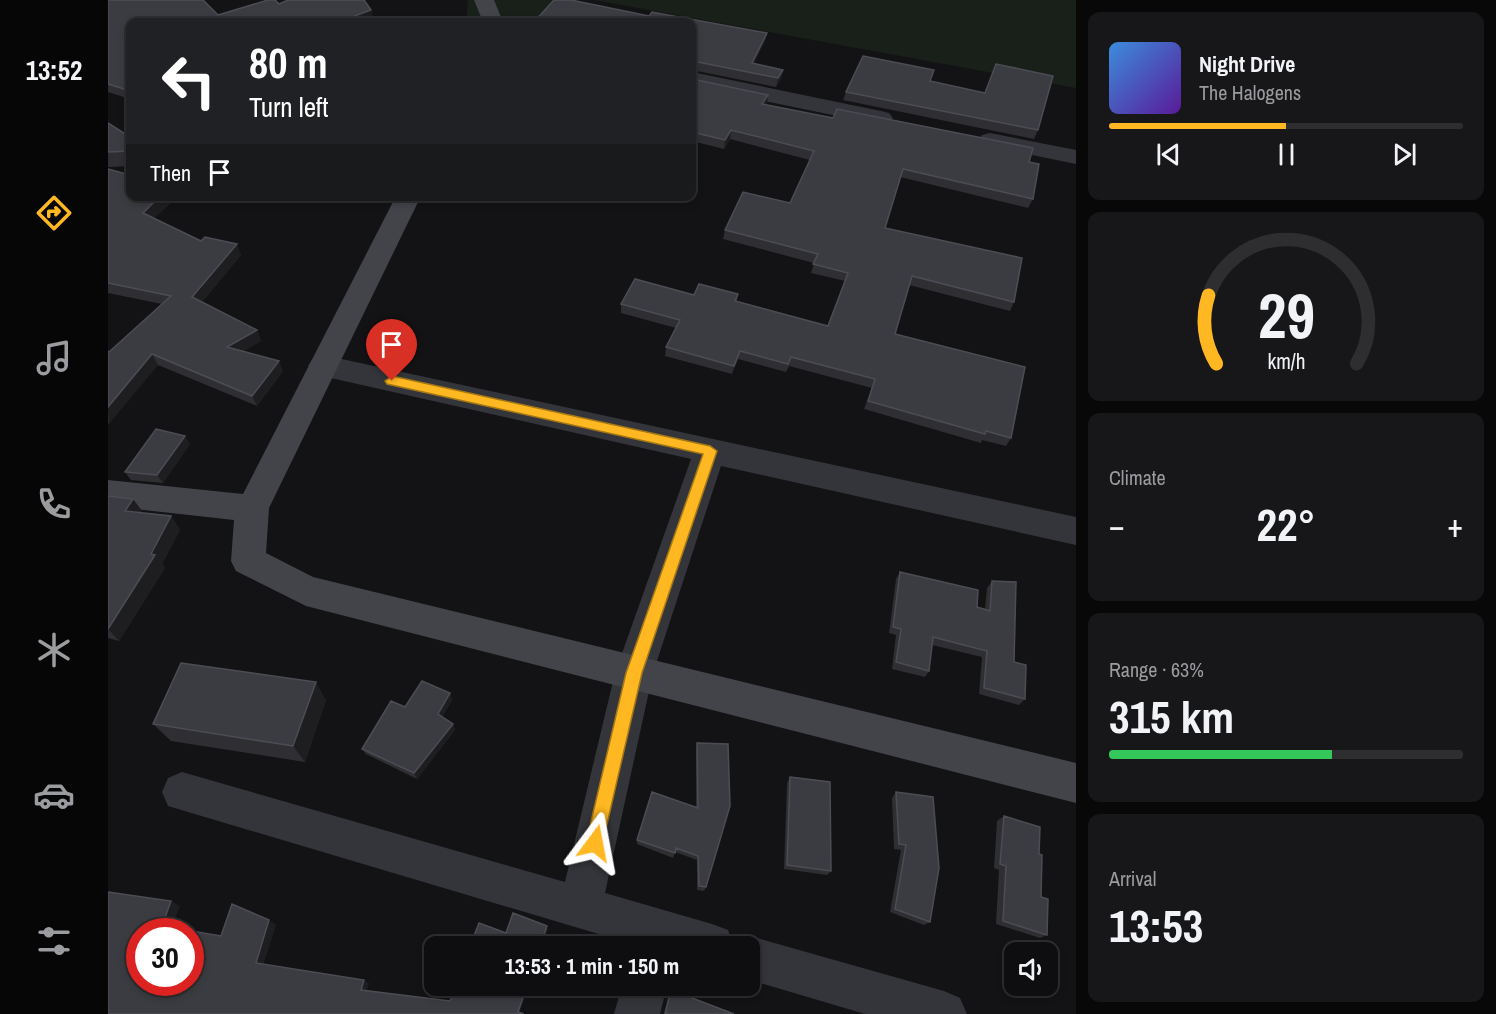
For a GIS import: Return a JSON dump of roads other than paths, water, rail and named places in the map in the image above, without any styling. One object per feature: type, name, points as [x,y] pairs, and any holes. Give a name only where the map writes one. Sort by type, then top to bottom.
[{"type":"street","points":[[484,0],[492,18]]},
{"type":"street","points":[[696,80],[901,122]]},
{"type":"street","points":[[971,136],[1076,157]]},
{"type":"street","points":[[406,201],[252,508],[248,561],[306,591],[1076,783]]},
{"type":"street","points":[[323,366],[1076,531]]},
{"type":"street","points":[[580,907],[634,673],[710,451]]},
{"type":"street","points":[[108,493],[252,508]]},
{"type":"street","points":[[182,792],[580,907],[651,936]]},
{"type":"street","points":[[760,961],[944,1014]]},
{"type":"street","points":[[638,1014],[642,996]]}]
